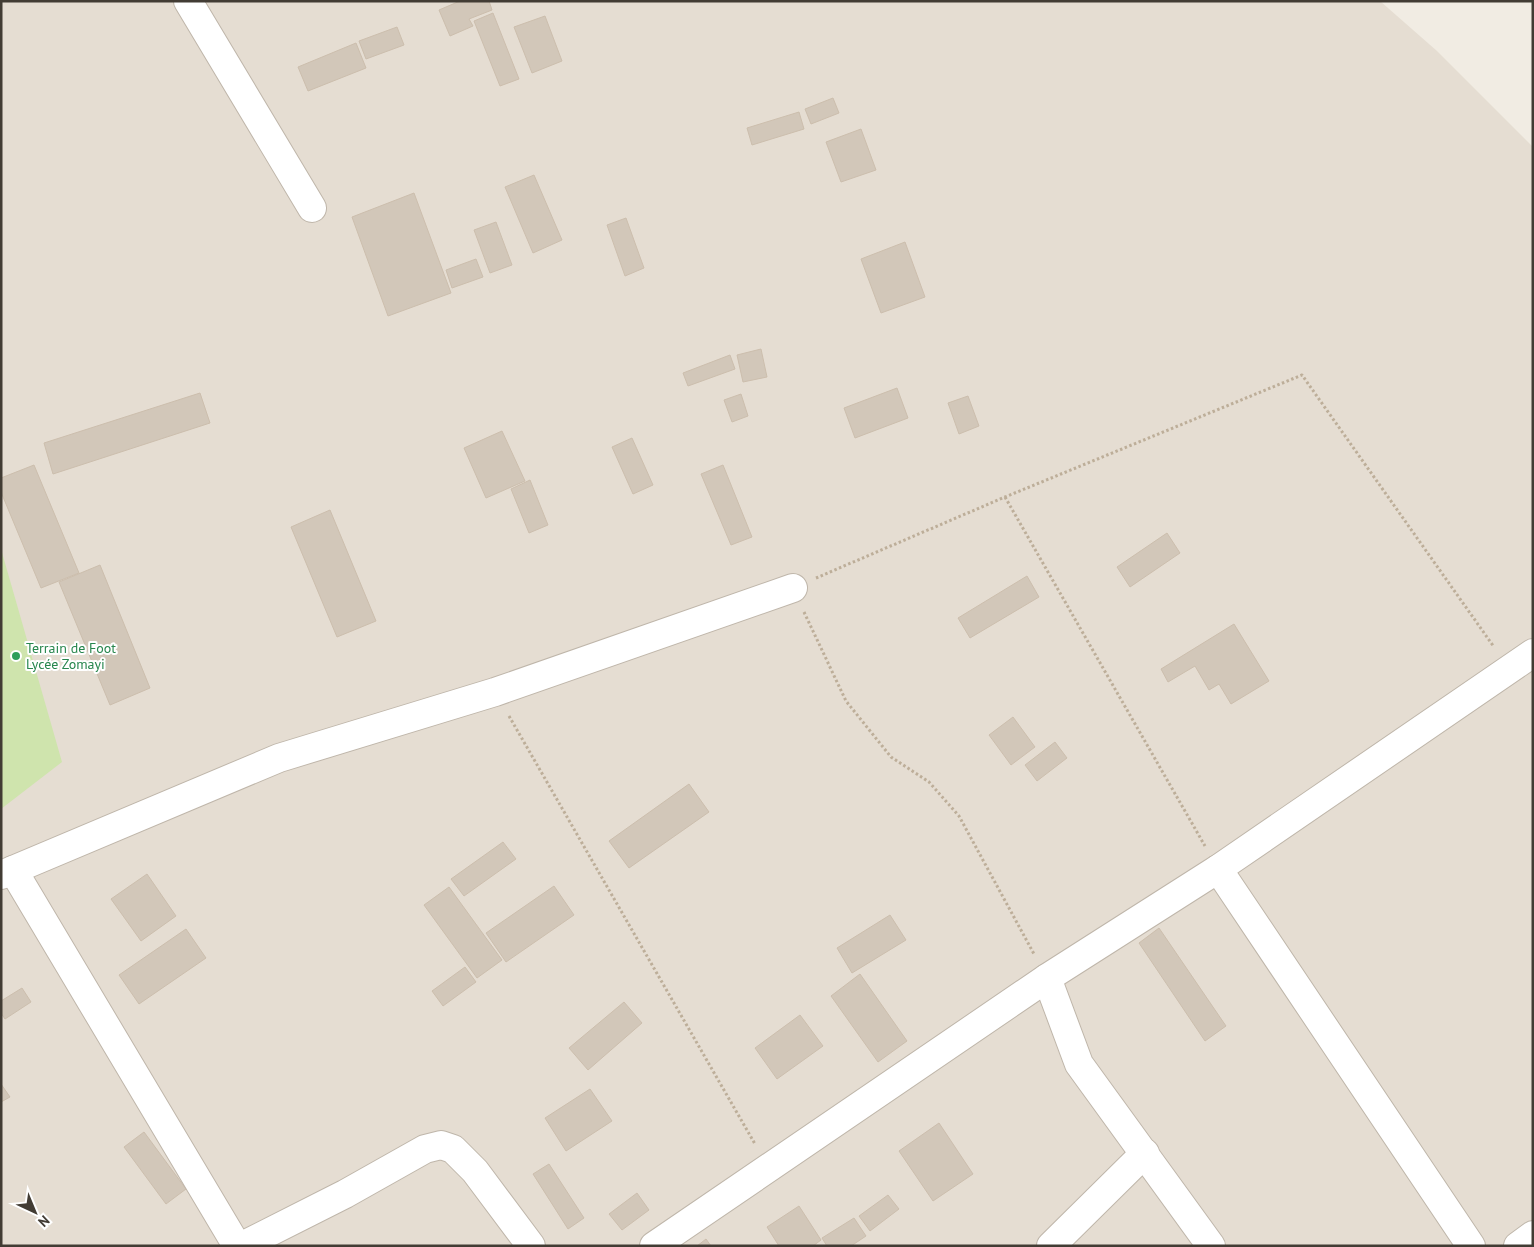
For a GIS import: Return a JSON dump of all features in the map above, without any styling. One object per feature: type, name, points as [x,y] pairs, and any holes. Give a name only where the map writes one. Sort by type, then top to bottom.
[{"type":"street","points":[[188,1],[312,208]]},
{"type":"street","points":[[237,1246],[7,872],[279,758],[495,692],[793,588]]},
{"type":"street","points":[[654,1246],[1047,978],[1218,869],[1533,653]]},
{"type":"street","points":[[1218,869],[1471,1246]]},
{"type":"street","points":[[1047,978],[1079,1064],[1211,1246]]},
{"type":"street","points":[[242,1246],[345,1194],[425,1149],[441,1145],[452,1149],[475,1171],[532,1246]]},
{"type":"street","points":[[1051,1246],[1145,1153]]},
{"type":"street","points":[[1518,1246],[1533,1236]]},
{"type":"path","points":[[1047,978],[960,816],[928,782],[891,757],[846,701],[793,588],[1005,497],[1302,375],[1509,668]]},
{"type":"path","points":[[1005,497],[1218,869]]},
{"type":"path","points":[[495,692],[768,1167]]},
{"type":"shaded area","points":[[1,1],[1380,1],[1437,51],[1533,147],[1533,1246],[1,1246]]},
{"type":"green space","name":"Terrain de Foot Lycée Zomayi","points":[[1,549],[62,762],[1,809]]},
{"type":"building","points":[[460,1],[489,1],[492,10],[469,19],[473,26],[450,36],[439,10]]},
{"type":"building","points":[[493,13],[519,79],[500,86],[474,21]]},
{"type":"building","points":[[545,16],[562,61],[532,73],[514,27]]},
{"type":"building","points":[[397,27],[404,45],[366,59],[359,41]]},
{"type":"building","points":[[356,43],[366,68],[308,91],[298,67]]},
{"type":"building","points":[[833,98],[839,113],[811,124],[805,109]]},
{"type":"building","points":[[799,112],[804,129],[752,145],[747,128]]},
{"type":"building","points":[[861,129],[876,170],[841,182],[826,142]]},
{"type":"building","points":[[534,175],[562,240],[533,253],[505,187]]},
{"type":"building","points":[[414,193],[451,293],[388,316],[352,217]]},
{"type":"building","points":[[626,218],[644,268],[625,276],[607,225]]},
{"type":"building","points":[[496,222],[512,265],[490,273],[474,230]]},
{"type":"building","points":[[905,242],[925,297],[881,313],[861,259]]},
{"type":"building","points":[[476,259],[483,277],[452,288],[446,270]]},
{"type":"building","points":[[761,349],[767,377],[743,382],[737,355]]},
{"type":"building","points":[[730,355],[735,369],[688,386],[683,373]]},
{"type":"building","points":[[897,388],[908,418],[855,438],[844,408]]},
{"type":"building","points":[[200,393],[210,423],[53,474],[44,443]]},
{"type":"building","points":[[741,394],[748,416],[732,422],[724,400]]},
{"type":"building","points":[[968,396],[979,426],[959,434],[948,403]]},
{"type":"building","points":[[502,431],[525,481],[486,498],[464,448]]},
{"type":"building","points":[[632,438],[653,485],[633,494],[612,447]]},
{"type":"building","points":[[34,465],[79,573],[41,588],[1,492],[1,478]]},
{"type":"building","points":[[723,465],[752,537],[731,545],[701,474]]},
{"type":"building","points":[[530,480],[548,525],[529,533],[511,489]]},
{"type":"building","points":[[330,510],[376,621],[337,637],[291,527]]},
{"type":"building","points":[[1167,533],[1180,553],[1130,587],[1117,567]]},
{"type":"building","points":[[100,565],[150,688],[110,705],[59,582]]},
{"type":"building","points":[[1027,576],[1039,597],[970,638],[958,618]]},
{"type":"building","points":[[1234,624],[1269,681],[1231,704],[1219,684],[1209,690],[1195,666],[1168,682],[1161,669]]},
{"type":"building","points":[[1013,717],[1035,747],[1011,765],[989,735]]},
{"type":"building","points":[[1055,742],[1067,758],[1037,781],[1025,765]]},
{"type":"building","points":[[689,784],[709,812],[629,868],[609,841]]},
{"type":"building","points":[[503,842],[516,859],[464,896],[451,879]]},
{"type":"building","points":[[147,874],[176,916],[141,941],[111,899]]},
{"type":"building","points":[[554,886],[574,915],[506,962],[486,933]]},
{"type":"building","points":[[449,887],[502,960],[477,978],[424,905]]},
{"type":"building","points":[[890,915],[906,940],[852,973],[837,948]]},
{"type":"building","points":[[1159,928],[1226,1026],[1205,1041],[1139,943]]},
{"type":"building","points":[[186,929],[206,958],[139,1004],[119,975]]},
{"type":"building","points":[[465,967],[476,982],[443,1006],[432,991]]},
{"type":"building","points":[[860,974],[907,1041],[878,1062],[831,996]]},
{"type":"building","points":[[22,988],[31,1002],[5,1019],[1,1013],[1,1001]]},
{"type":"building","points":[[624,1002],[642,1023],[588,1070],[569,1048]]},
{"type":"building","points":[[800,1015],[823,1046],[777,1079],[755,1048]]},
{"type":"building","points":[[1,1084],[10,1097],[1,1102]]},
{"type":"building","points":[[590,1089],[612,1121],[566,1151],[545,1118]]},
{"type":"building","points":[[939,1123],[973,1174],[933,1201],[899,1151]]},
{"type":"building","points":[[144,1132],[186,1189],[166,1204],[124,1147]]},
{"type":"building","points":[[549,1164],[584,1218],[568,1229],[533,1174]]},
{"type":"building","points":[[637,1193],[649,1210],[622,1230],[609,1214]]},
{"type":"building","points":[[888,1195],[899,1209],[870,1231],[859,1216]]},
{"type":"building","points":[[799,1206],[821,1240],[813,1246],[779,1246],[767,1227]]},
{"type":"building","points":[[854,1218],[866,1236],[851,1246],[827,1246],[822,1238]]},
{"type":"building","points":[[706,1239],[711,1246],[697,1246]]},
{"type":"place","name":"Terrain de Foot Lycée Zomayi","points":[[16,656]]}]
